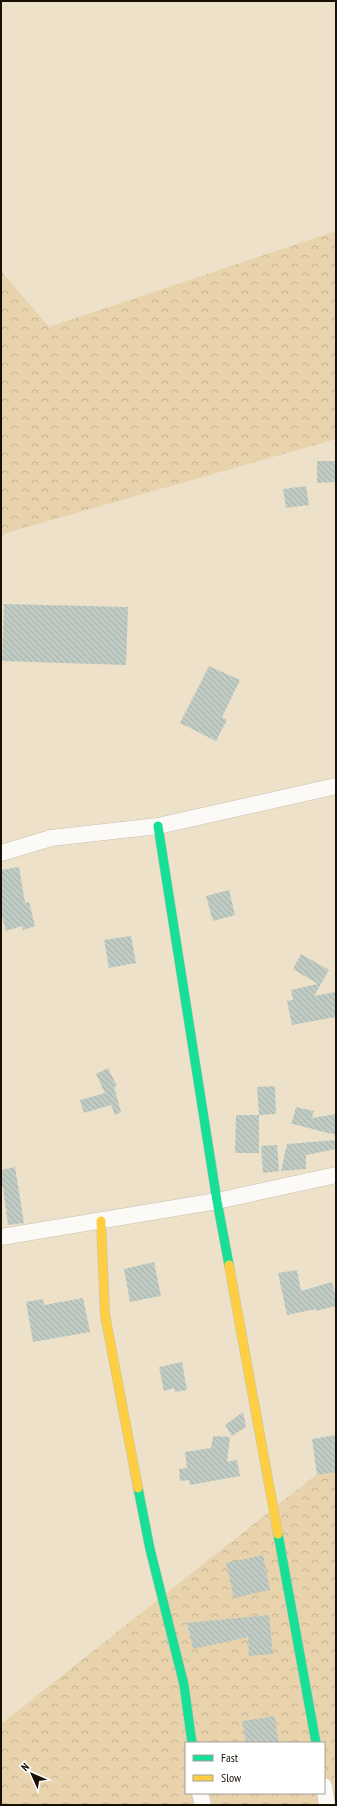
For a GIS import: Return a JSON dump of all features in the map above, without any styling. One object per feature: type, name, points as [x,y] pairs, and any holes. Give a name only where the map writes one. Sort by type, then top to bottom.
[{"type":"street","points":[[1,853],[51,838],[158,826],[336,786]]},
{"type":"street","points":[[158,826],[217,1201],[316,1742]]},
{"type":"street","points":[[1,1237],[217,1201],[336,1175]]},
{"type":"street","points":[[101,1221],[105,1315],[150,1549],[184,1685],[192,1742]]},
{"type":"street","points":[[325,1792],[327,1805]]},
{"type":"street","points":[[200,1794],[203,1805]]},
{"type":"green space","points":[[336,231],[336,439],[6,533],[1,539],[1,271],[49,327]]},
{"type":"green space","points":[[336,1459],[336,1805],[1,1805],[1,1724]]},
{"type":"building","points":[[317,461],[336,461],[336,482],[317,483]]},
{"type":"building","points":[[306,486],[309,505],[286,508],[283,489]]},
{"type":"building","points":[[4,604],[128,607],[126,665],[2,661]]},
{"type":"building","points":[[209,666],[240,680],[222,717],[227,720],[216,741],[180,723]]},
{"type":"building","points":[[19,867],[25,903],[29,902],[35,926],[23,930],[22,926],[6,931],[1,913],[1,870]]},
{"type":"building","points":[[229,890],[235,915],[213,921],[206,896]]},
{"type":"building","points":[[131,936],[136,963],[109,968],[104,940]]},
{"type":"building","points":[[301,954],[329,970],[314,996],[336,992],[336,1017],[292,1025],[287,1001],[293,1000],[291,990],[318,984],[293,969]]},
{"type":"building","points":[[108,1068],[117,1086],[114,1087],[121,1112],[115,1115],[111,1105],[84,1113],[80,1100],[105,1093],[96,1074]]},
{"type":"building","points":[[275,1086],[276,1114],[259,1115],[257,1087]]},
{"type":"building","points":[[296,1107],[314,1111],[312,1118],[336,1114],[336,1135],[289,1123],[292,1122]]},
{"type":"building","points":[[236,1115],[259,1115],[259,1153],[235,1153]]},
{"type":"building","points":[[336,1140],[336,1149],[306,1155],[306,1169],[281,1171],[287,1144]]},
{"type":"building","points":[[277,1145],[279,1171],[263,1173],[261,1146]]},
{"type":"building","points":[[15,1167],[24,1223],[8,1225],[3,1187],[1,1188],[1,1170]]},
{"type":"building","points":[[154,1262],[161,1296],[130,1302],[124,1269]]},
{"type":"building","points":[[297,1270],[301,1291],[332,1282],[336,1297],[336,1306],[316,1311],[316,1309],[287,1315],[278,1273]]},
{"type":"building","points":[[83,1298],[90,1332],[33,1342],[26,1302],[43,1299],[44,1305]]},
{"type":"building","points":[[182,1362],[187,1390],[175,1392],[174,1388],[164,1391],[159,1367]]},
{"type":"building","points":[[243,1412],[246,1427],[232,1436],[225,1425]]},
{"type":"building","points":[[336,1435],[336,1472],[317,1475],[312,1439]]},
{"type":"building","points":[[213,1436],[230,1437],[227,1462],[237,1460],[240,1476],[190,1485],[189,1480],[180,1481],[179,1469],[187,1468],[185,1452],[211,1448]]},
{"type":"building","points":[[263,1555],[270,1590],[234,1598],[226,1563]]},
{"type":"building","points":[[269,1615],[273,1654],[249,1656],[248,1637],[193,1649],[187,1623]]},
{"type":"building","points":[[274,1716],[279,1742],[246,1742],[242,1721]]},
{"type":"traffic: fast","points":[[158,826],[217,1201],[229,1265]]},
{"type":"traffic: fast","points":[[138,1488],[150,1549],[184,1685],[192,1742]]},
{"type":"traffic: fast","points":[[278,1534],[316,1742]]},
{"type":"traffic: slow","points":[[101,1221],[105,1315],[138,1488]]},
{"type":"traffic: slow","points":[[229,1265],[278,1534]]}]
